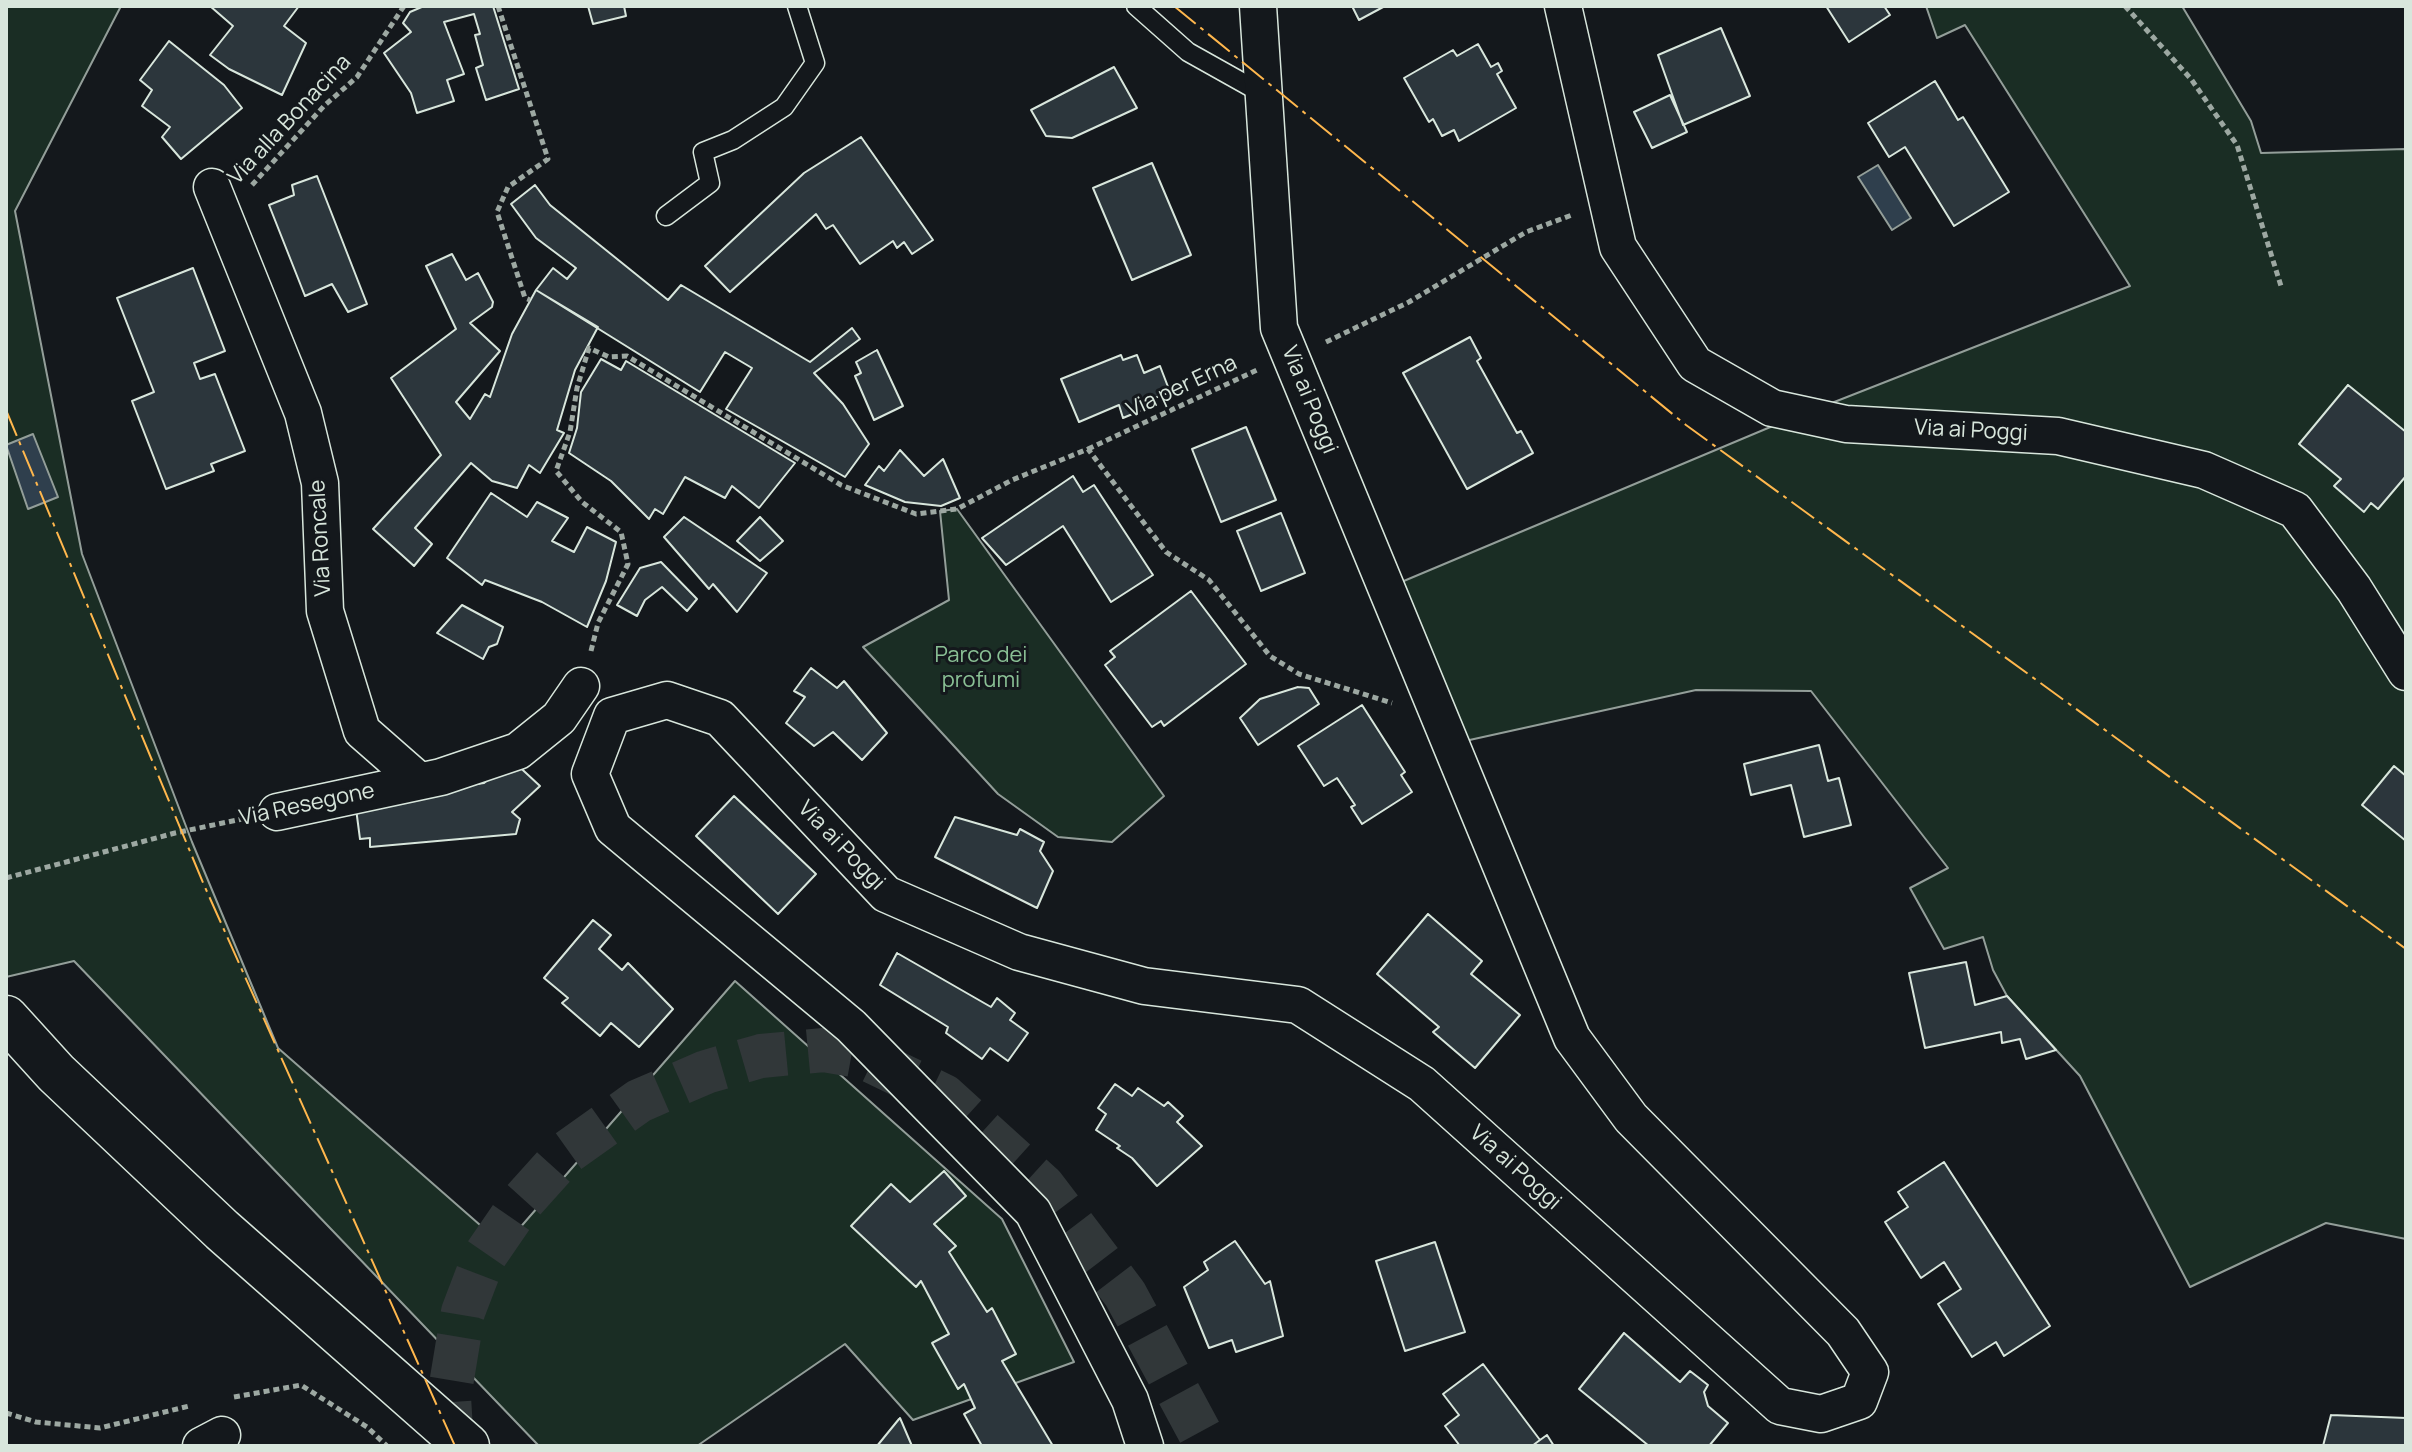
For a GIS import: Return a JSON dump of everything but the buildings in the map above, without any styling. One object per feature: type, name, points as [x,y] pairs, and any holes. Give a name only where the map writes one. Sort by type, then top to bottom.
[{"type":"highway","points":[[6,1018],[56,1073],[222,1230],[467,1446]]},
{"type":"street","name":"Via ai Poggi","points":[[1145,1446],[1130,1400],[1033,1212],[851,1026],[613,828],[590,774],[612,716],[667,700],[720,718],[886,894],[1019,952],[1144,986],[1298,1005],[1422,1084],[1780,1406],[1821,1414],[1859,1401],[1870,1372],[1843,1332],[1631,1118],[1572,1038],[1279,328],[1258,6]]},
{"type":"street","name":"Via ai Poggi","points":[[1563,6],[1618,247],[1695,364],[1772,408],[1846,424],[2058,436],[2204,470],[2295,510],[2354,589],[2406,672]]},
{"type":"street","name":"Via Roncale","points":[[218,200],[303,413],[320,483],[325,611],[362,731],[419,781]]},
{"type":"street","name":"Via Resegone","points":[[277,812],[419,781],[518,751],[559,718],[581,686]]},
{"type":"street","points":[[559,718],[603,741]]},
{"type":"lane","points":[[666,216],[710,183],[703,152],[733,140],[784,107],[815,63],[797,6]]},
{"type":"lane","points":[[1136,6],[1188,52],[1263,94]]},
{"type":"path","name":"Via alla Bonacina","points":[[218,200],[357,77],[404,6]]},
{"type":"path","points":[[498,6],[548,159],[508,187],[497,212],[525,298],[530,300]]},
{"type":"path","points":[[2125,6],[2191,79],[2237,145],[2281,286]]},
{"type":"path","name":"Via per Erna","points":[[581,686],[598,623],[628,564],[621,532],[582,502],[556,471],[570,432],[577,388],[589,348],[609,357],[627,356],[841,485],[916,514],[957,509],[1012,480],[1088,449],[1290,354],[1333,339],[1409,302],[1526,232],[1608,201]]},
{"type":"path","points":[[1088,449],[1166,552],[1209,580],[1270,656],[1299,674],[1394,704],[1433,700]]},
{"type":"path","name":"Via Resegone","points":[[6,878],[175,833],[277,812]]},
{"type":"green space","points":[[6,6],[121,6],[15,211],[82,554],[192,842],[278,1048],[504,1246],[735,981],[1002,1219],[1074,1362],[913,1420],[845,1344],[697,1446],[539,1446],[74,961],[6,977]]},
{"type":"green space","points":[[1926,6],[2182,6],[2251,121],[2261,153],[2406,149],[2406,1239],[2326,1223],[2190,1287],[2080,1076],[2007,996],[1993,970],[1983,937],[1944,949],[1910,888],[1948,868],[1811,691],[1696,690],[1465,741],[1399,583],[1768,428],[2130,286],[1965,25],[1937,38]]},
{"type":"green space","name":"Parco dei profumi","points":[[957,509],[1164,796],[1112,842],[1058,837],[998,794],[863,647],[949,600],[940,511]]},
{"type":"water","points":[[1878,165],[1911,218],[1892,230],[1858,177]]},
{"type":"water","points":[[33,434],[58,497],[28,509],[6,445]]},
{"type":"tunnel","points":[[452,1446],[449,1397],[463,1312],[484,1257],[521,1203],[566,1153],[639,1101],[706,1072],[761,1056],[824,1050],[863,1057],[944,1096],[1043,1186],[1125,1294],[1207,1446]]},
{"type":"power","points":[[1174,6],[1686,425],[2406,949]]},
{"type":"power","points":[[6,410],[204,885],[455,1446]]}]
